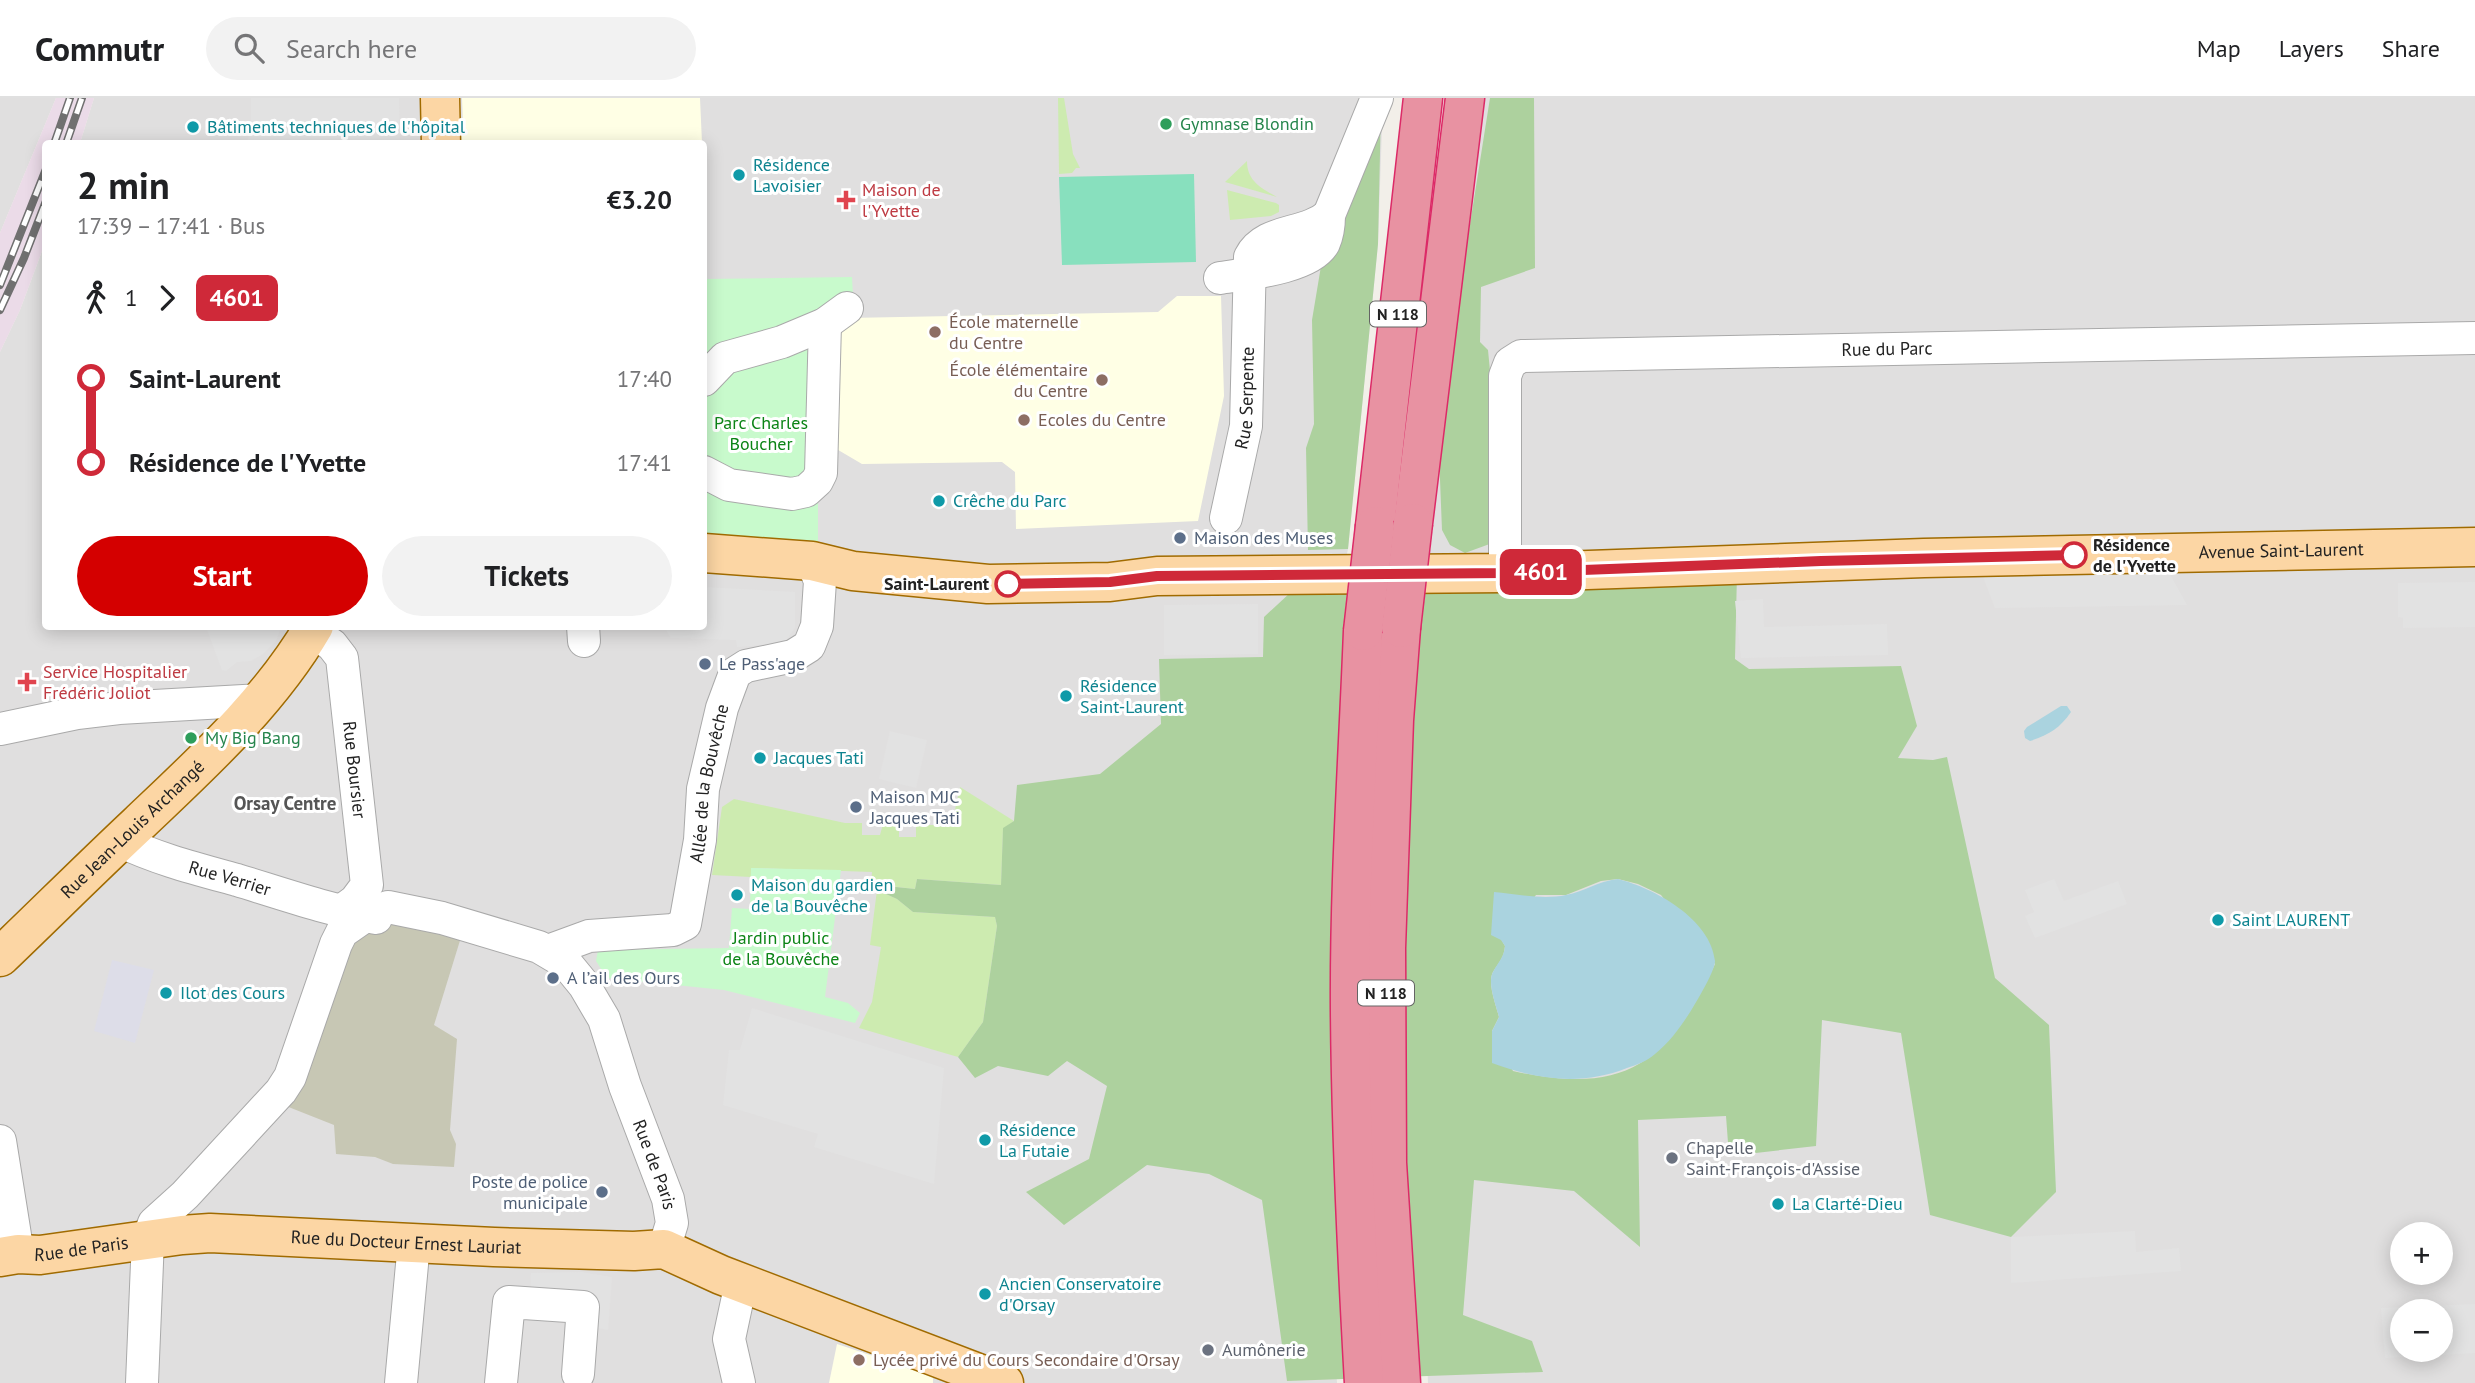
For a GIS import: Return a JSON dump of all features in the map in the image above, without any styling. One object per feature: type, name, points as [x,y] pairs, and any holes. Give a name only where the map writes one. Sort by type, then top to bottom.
[{"type":"highway","name":"N 118","points":[[1382,1371],[1354,1216],[1350,1010],[1354,807],[1363,631],[1423,101]]},
{"type":"highway","name":"N 118","points":[[1382,1371],[1387,1163],[1386,948],[1395,694],[1413,523],[1465,101]]},
{"type":"main road","points":[[440,98],[441,140]]},
{"type":"main road","name":"Avenue Saint-Laurent","points":[[707,553],[812,561],[853,570],[988,584],[1110,582],[1157,576],[1505,573],[1924,558],[2475,547]]},
{"type":"main road","name":"Rue Jean-Louis Archangé","points":[[0,957],[222,744],[299,653],[312,630]]},
{"type":"main road","name":"Rue du Docteur Ernest Lauriat","points":[[148,1239],[211,1233],[634,1251],[664,1249]]},
{"type":"main road","name":"Rue de Paris","points":[[9,1255],[40,1255],[148,1239]]},
{"type":"main road","points":[[664,1249],[721,1275],[1004,1383]]},
{"type":"street","name":"Rue Serpente","points":[[1226,518],[1246,426],[1234,276],[1305,259],[1324,244],[1329,215],[1377,98]]},
{"type":"street","points":[[707,377],[725,358],[782,342],[836,316],[821,473],[817,481],[806,491],[792,495],[729,485],[707,474]]},
{"type":"street","name":"Rue du Parc","points":[[1505,573],[1505,376],[1510,363],[1521,356],[2475,338]]},
{"type":"street","name":"Allée de la Bouvêche","points":[[548,951],[589,936],[673,930],[685,925],[700,840],[703,789],[722,708],[736,673],[746,666],[793,656],[809,646],[817,625],[820,581],[812,561]]},
{"type":"street","name":"Rue Boursier","points":[[314,630],[342,658],[360,911]]},
{"type":"street","points":[[0,729],[77,713],[119,708],[261,700]]},
{"type":"street","name":"Rue Verrier","points":[[120,841],[181,864],[360,911]]},
{"type":"street","points":[[360,911],[441,928]]},
{"type":"street","name":"Rue de Paris","points":[[148,1239],[155,1223],[281,1091],[290,1077],[360,911],[442,918],[548,951],[566,963],[584,985],[604,1019],[625,1086],[668,1199],[671,1223],[664,1249]]},
{"type":"street","points":[[0,1141],[9,1255]]},
{"type":"street","points":[[184,1195],[192,1212],[211,1233]]},
{"type":"street","points":[[142,1383],[148,1239]]},
{"type":"street","points":[[401,1383],[414,1242]]},
{"type":"street","points":[[739,1292],[729,1339],[739,1383]]},
{"type":"street","points":[[501,1383],[509,1302],[583,1307],[579,1374]]},
{"type":"shaded area","points":[[0,98],[56,98],[0,233]]},
{"type":"shaded area","points":[[56,98],[94,98],[81,140],[42,140],[42,251],[20,310],[0,352],[0,233]]},
{"type":"shaded area","points":[[94,98],[1383,98],[1378,244],[1348,549],[1338,595],[1321,1127],[1337,1383],[0,1383],[0,352],[20,310],[42,251],[42,630],[707,630],[707,140],[81,140]]},
{"type":"shaded area","points":[[251,98],[399,98],[400,140],[248,140],[251,133]]},
{"type":"shaded area","points":[[462,98],[700,98],[702,140],[453,140],[453,124],[463,124]]},
{"type":"shaded area","points":[[1484,98],[2475,98],[2475,1383],[1428,1383],[1418,1154],[1423,625],[1454,305]]},
{"type":"shaded area","name":"Ecoles du Centre","points":[[1177,296],[1221,296],[1224,396],[1198,521],[1016,529],[1015,472],[1002,462],[862,464],[828,444],[833,328],[848,318],[1158,312]]},
{"type":"shaded area","points":[[2167,569],[2187,605],[1995,608],[1982,574]]},
{"type":"shaded area","points":[[2475,582],[2475,627],[2403,628],[2403,618],[2398,617],[2398,583]]},
{"type":"shaded area","points":[[707,587],[795,592],[795,628],[784,643],[737,647],[736,640],[671,638],[666,630],[707,630]]},
{"type":"shaded area","points":[[1763,599],[1764,627],[1887,624],[1888,655],[1741,658],[1735,601]]},
{"type":"shaded area","points":[[1258,604],[1258,654],[1164,655],[1164,605]]},
{"type":"shaded area","points":[[207,630],[280,630],[276,641],[263,654],[251,661],[237,662],[226,671],[222,670]]},
{"type":"shaded area","points":[[890,731],[927,740],[916,788],[879,779]]},
{"type":"shaded area","points":[[2054,879],[2064,901],[2118,881],[2127,904],[2035,938],[2025,916],[2034,912],[2025,890]]},
{"type":"shaded area","points":[[393,922],[462,934],[434,1025],[457,1039],[450,1130],[456,1144],[454,1167],[393,1164],[375,1157],[336,1154],[334,1125],[286,1106],[351,938]]},
{"type":"shaded area","points":[[112,960],[154,970],[135,1043],[94,1031]]},
{"type":"shaded area","points":[[752,1008],[944,1068],[934,1184],[814,1147],[818,1134],[723,1105],[729,1050],[740,1050]]},
{"type":"shaded area","points":[[2135,1231],[2136,1252],[2179,1248],[2181,1271],[2011,1283],[2011,1237]]},
{"type":"shaded area","points":[[581,1272],[612,1277],[608,1330],[530,1315],[531,1273]]},
{"type":"shaded area","points":[[2475,1304],[2475,1353],[2453,1354],[2453,1305]]},
{"type":"shaded area","points":[[2381,1308],[2390,1308],[2390,1358],[2385,1358]]},
{"type":"shaded area","name":"Lycée privé du Cours Secondaire d'Orsay","points":[[837,1344],[933,1376],[933,1383],[829,1383]]},
{"type":"green space","points":[[1058,98],[1064,98],[1073,154],[1080,168],[1076,168],[1072,173],[1059,174]]},
{"type":"green space","points":[[1490,98],[1534,98],[1535,268],[1481,287],[1480,342],[1488,350],[1506,538],[1465,553],[1450,545],[1442,530],[1439,454],[1455,319]]},
{"type":"green space","points":[[1381,107],[1378,244],[1348,549],[1308,550],[1306,448],[1314,424],[1312,320],[1330,212]]},
{"type":"green space","points":[[1247,161],[1252,179],[1277,197],[1225,182]]},
{"type":"green space","points":[[1194,174],[1196,262],[1062,265],[1059,177]]},
{"type":"green space","points":[[1227,190],[1276,203],[1279,205],[1279,212],[1271,216],[1230,220]]},
{"type":"green space","name":"Parc Charles Boucher","points":[[852,277],[854,315],[818,332],[818,543],[707,536],[707,279]]},
{"type":"green space","points":[[1737,573],[1735,659],[1749,669],[1901,666],[1917,726],[1898,758],[1933,760],[1947,757],[1995,978],[2049,1025],[2056,1192],[2011,1237],[1930,1215],[1901,1033],[1822,1020],[1816,1146],[1729,1156],[1726,1116],[1638,1120],[1640,1247],[1574,1191],[1474,1180],[1463,1315],[1532,1341],[1543,1372],[1287,1381],[1262,1200],[1209,1174],[1147,1165],[1064,1225],[1026,1192],[1089,1159],[1107,1086],[1067,1061],[1048,1076],[998,1066],[975,1078],[958,1057],[983,1022],[997,926],[995,917],[913,912],[897,899],[877,890],[877,885],[915,889],[917,879],[1001,885],[1003,828],[1014,821],[1017,785],[1100,774],[1161,724],[1159,659],[1263,657],[1264,617],[1291,592],[1338,595],[1447,581]],"holes":[[[1618,879],[1638,884],[1661,895],[1715,964],[1679,1026],[1660,1048],[1638,1064],[1614,1074],[1585,1079],[1552,1078],[1513,1071],[1492,1031],[1499,1017],[1491,977],[1504,954],[1505,946],[1501,939],[1536,895],[1566,895],[1601,881]]]},
{"type":"green space","points":[[960,787],[1014,821],[1003,829],[1001,885],[917,879],[915,889],[871,884],[872,872],[751,868],[751,877],[712,875],[722,807],[734,799],[845,823],[862,823],[862,835],[880,835],[883,824],[899,824],[899,837],[916,837],[916,825],[941,825],[941,817],[953,819]]},
{"type":"green space","name":"Jardin public de la Bouvêche","points":[[751,868],[841,870],[825,997],[848,1003],[860,1013],[855,1023],[724,990],[607,978],[596,961],[598,950],[729,948],[732,908],[750,909]]},
{"type":"green space","points":[[877,890],[897,899],[913,912],[995,917],[997,926],[983,1022],[958,1057],[859,1028],[872,1002],[881,947],[870,945]]},
{"type":"water","points":[[2061,706],[2067,706],[2071,712],[2058,727],[2037,739],[2030,741],[2025,738],[2024,731],[2027,727]]},
{"type":"water","points":[[1618,879],[1648,890],[1678,908],[1692,919],[1711,946],[1715,961],[1712,971],[1684,1021],[1652,1056],[1610,1074],[1560,1079],[1492,1063],[1492,1031],[1499,1017],[1491,977],[1505,946],[1501,940],[1491,935],[1494,892],[1539,897],[1557,896],[1573,894]]},
{"type":"railway","points":[[55,140],[70,98]]},
{"type":"railway","points":[[67,140],[82,98]]},
{"type":"railway","points":[[0,285],[42,179]]},
{"type":"railway","points":[[0,310],[42,211]]},
{"type":"bus line","name":"4601","points":[[1008,584],[1110,582],[1157,576],[1505,573],[2074,555]]},
{"type":"place","name":"Gymnase Blondin","points":[[1166,124]]},
{"type":"place","name":"Bâtiments techniques de l'hôpital","points":[[193,127]]},
{"type":"place","name":"Résidence Lavoisier","points":[[739,175]]},
{"type":"place","name":"Maison de l'Yvette","points":[[846,200]]},
{"type":"place","name":"École maternelle du Centre","points":[[935,332]]},
{"type":"place","name":"École élémentaire du Centre","points":[[1102,380]]},
{"type":"place","name":"Ecoles du Centre","points":[[1024,420]]},
{"type":"place","name":"Crêche du Parc","points":[[939,501]]},
{"type":"place","name":"Maison des Muses","points":[[1180,538]]},
{"type":"place","name":"Résidence de l'Yvette","points":[[2074,555]]},
{"type":"place","name":"Saint-Laurent","points":[[1008,584]]},
{"type":"place","name":"Le Pass'age","points":[[705,664]]},
{"type":"place","name":"Service Hospitalier Frédéric Joliot","points":[[27,682]]},
{"type":"place","name":"Résidence Saint-Laurent","points":[[1066,696]]},
{"type":"place","name":"My Big Bang","points":[[191,738]]},
{"type":"place","name":"Jacques Tati","points":[[760,758]]},
{"type":"place","name":"Maison MJC Jacques Tati","points":[[856,807]]},
{"type":"place","name":"Maison du gardien de la Bouvêche","points":[[737,895]]},
{"type":"place","name":"Saint LAURENT","points":[[2218,920]]},
{"type":"place","name":"A l’ail des Ours","points":[[553,978]]},
{"type":"place","name":"Ilot des Cours","points":[[166,993]]},
{"type":"place","name":"Résidence La Futaie","points":[[985,1140]]},
{"type":"place","name":"Chapelle Saint-François-d'Assise","points":[[1672,1158]]},
{"type":"place","name":"Poste de police municipale","points":[[602,1192]]},
{"type":"place","name":"La Clarté-Dieu","points":[[1778,1204]]},
{"type":"place","name":"Ancien Conservatoire d'Orsay","points":[[985,1294]]},
{"type":"place","name":"Aumônerie","points":[[1208,1350]]},
{"type":"place","name":"Lycée privé du Cours Secondaire d'Orsay","points":[[859,1360]]},
{"type":"district","name":"Orsay Centre","points":[[285,803]]}]
